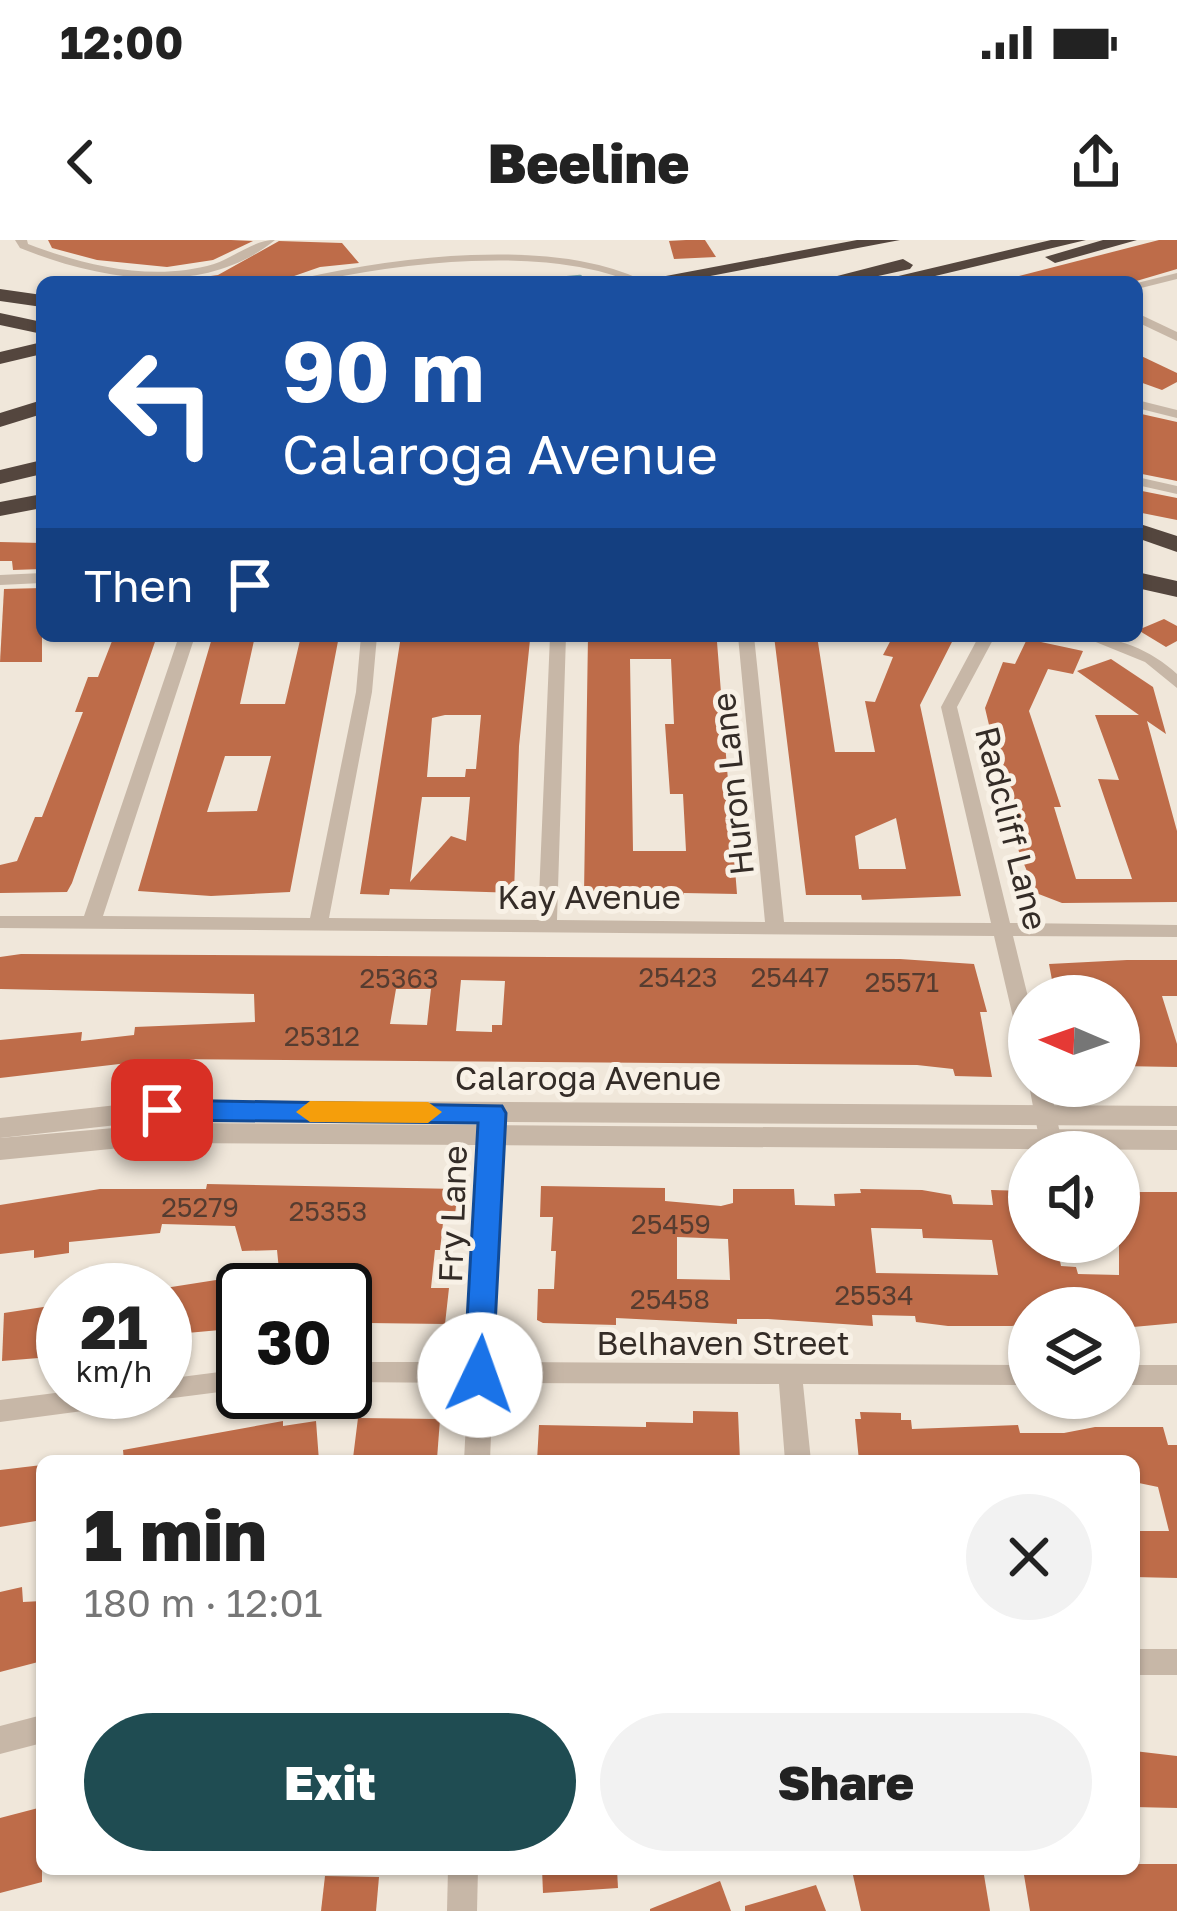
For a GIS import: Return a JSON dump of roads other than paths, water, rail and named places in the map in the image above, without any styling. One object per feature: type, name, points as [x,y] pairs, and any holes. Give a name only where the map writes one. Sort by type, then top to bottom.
[{"type":"highway","points":[[677,276],[891,240]]},
{"type":"highway","points":[[739,276],[910,240]]},
{"type":"highway","points":[[819,276],[983,240]]},
{"type":"highway","points":[[852,276],[1018,240]]},
{"type":"highway","points":[[911,276],[1077,240]]},
{"type":"highway","points":[[982,276],[1128,240]]},
{"type":"highway","points":[[0,301],[36,308]]},
{"type":"highway","points":[[0,319],[36,327]]},
{"type":"highway","points":[[0,358],[36,349]]},
{"type":"highway","points":[[0,420],[36,409]]},
{"type":"highway","points":[[0,420],[36,422]]},
{"type":"highway","points":[[0,457],[36,449]]},
{"type":"highway","points":[[0,457],[36,465]]},
{"type":"highway","points":[[0,477],[36,468]]},
{"type":"highway","points":[[0,513],[36,503]]},
{"type":"highway","points":[[0,513],[36,511]]},
{"type":"highway","points":[[1143,533],[1177,547]]},
{"type":"highway","points":[[1143,542],[1177,547]]},
{"type":"highway","points":[[1143,556],[1177,565]]},
{"type":"highway","points":[[1143,582],[1177,590]]},
{"type":"street","points":[[21,240],[24,247],[61,259],[150,275],[182,273],[239,259],[269,240]]},
{"type":"street","points":[[1143,285],[1177,277]]},
{"type":"street","points":[[1143,320],[1177,337]]},
{"type":"street","points":[[1143,406],[1177,414]]},
{"type":"street","points":[[1143,482],[1177,490]]},
{"type":"street","points":[[0,580],[36,578]]},
{"type":"street","points":[[91,924],[185,642]]},
{"type":"street","points":[[318,926],[364,692],[368,642]]},
{"type":"street","points":[[547,926],[558,642]]},
{"type":"street","name":"Huron Lane","points":[[747,642],[775,927]]},
{"type":"street","name":"Radcliff Lane","points":[[984,642],[949,706],[1013,975]]},
{"type":"street","points":[[1105,642],[1151,659],[1174,677]]},
{"type":"street","name":"Kay Avenue","points":[[0,922],[1177,932]]},
{"type":"street","points":[[1043,1107],[1047,1127]]},
{"type":"street","name":"Calaroga Avenue","points":[[0,1128],[162,1110],[492,1126]]},
{"type":"street","name":"Calaroga Avenue","points":[[0,1150],[170,1133],[492,1126],[1047,1127],[1177,1116]]},
{"type":"street","name":"Fry Lane","points":[[477,1455],[492,1126]]},
{"type":"street","name":"Calaroga Avenue","points":[[1047,1127],[1177,1140]]},
{"type":"street","name":"Belhaven Street","points":[[372,1373],[1008,1375]]},
{"type":"street","points":[[790,1375],[797,1455]]},
{"type":"street","points":[[1140,1375],[1177,1375]]},
{"type":"street","points":[[0,1412],[36,1407]]},
{"type":"street","points":[[1140,1662],[1177,1662]]},
{"type":"street","points":[[0,1741],[36,1731]]},
{"type":"street","points":[[462,1911],[463,1875]]},
{"type":"lane","points":[[324,276],[456,259],[613,264],[632,276]]}]
